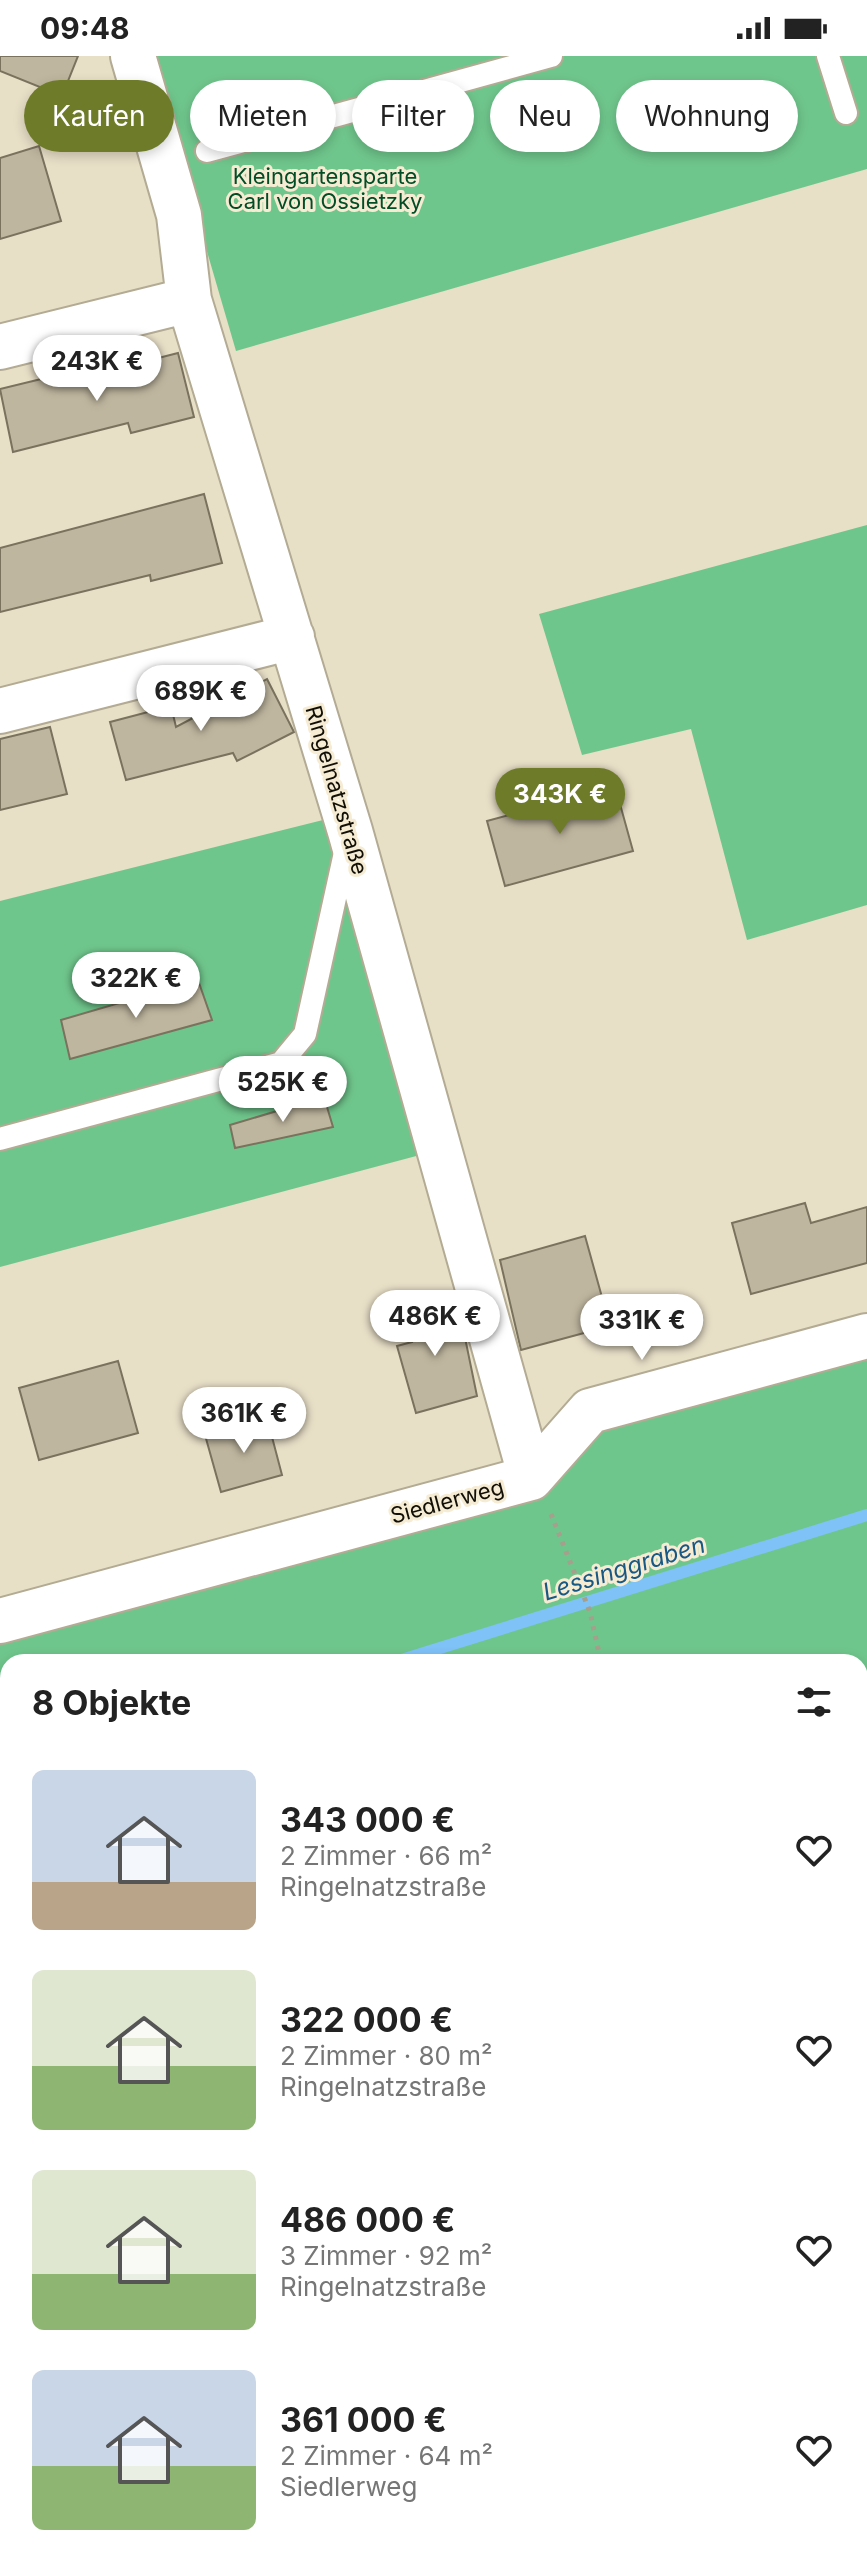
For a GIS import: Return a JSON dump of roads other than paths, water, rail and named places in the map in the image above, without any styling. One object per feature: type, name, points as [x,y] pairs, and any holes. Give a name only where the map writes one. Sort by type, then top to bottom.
[{"type":"street","name":"Ringelnatzstraße","points":[[133,56],[179,215],[189,300],[350,831],[531,1478]]},
{"type":"street","points":[[0,347],[189,300]]},
{"type":"street","points":[[0,711],[292,637]]},
{"type":"street","name":"Siedlerweg","points":[[0,1621],[531,1478],[590,1411],[867,1336]]},
{"type":"lane","points":[[336,115],[551,56]]},
{"type":"lane","points":[[828,56],[846,113]]},
{"type":"lane","points":[[0,1139],[281,1063],[305,1034],[350,831]]},
{"type":"waterway","name":"Lessinggraben","points":[[421,1654],[867,1515]]},
{"type":"park label","name":"Kleingartensparte Carl von Ossietzky","points":[[325,188]]}]
